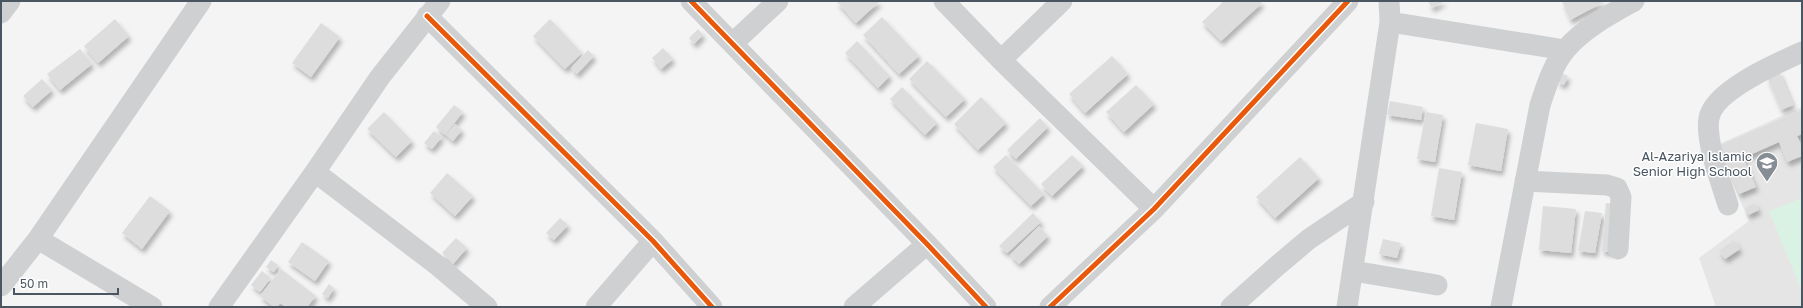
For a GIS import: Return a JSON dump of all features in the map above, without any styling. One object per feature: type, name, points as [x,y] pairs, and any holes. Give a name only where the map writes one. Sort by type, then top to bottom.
[{"type":"street","points":[[1,13],[10,1]]},
{"type":"street","points":[[1,286],[38,239],[200,1]]},
{"type":"street","points":[[691,1],[927,244],[986,307]]},
{"type":"street","points":[[733,43],[778,1]]},
{"type":"street","points":[[944,1],[1001,60],[1154,209]]},
{"type":"street","points":[[1001,60],[1062,1]]},
{"type":"street","points":[[1050,307],[1154,209],[1348,1]]},
{"type":"street","points":[[1347,307],[1390,22],[1389,1]]},
{"type":"street","points":[[1501,307],[1525,181],[1547,83],[1565,50],[1586,31],[1615,11],[1634,1]]},
{"type":"street","points":[[219,307],[315,172],[380,77],[433,9],[652,241],[712,307]]},
{"type":"street","points":[[1390,22],[1565,50]]},
{"type":"street","points":[[1728,205],[1712,150],[1709,124],[1712,109],[1750,76],[1802,52]]},
{"type":"street","points":[[315,172],[437,264],[487,307]]},
{"type":"street","points":[[1525,181],[1607,185],[1617,188],[1621,197],[1618,249]]},
{"type":"street","points":[[1231,307],[1310,239],[1364,202]]},
{"type":"street","points":[[38,239],[152,307]]},
{"type":"street","points":[[596,307],[652,241]]},
{"type":"street","points":[[854,307],[927,244]]},
{"type":"street","points":[[1353,271],[1437,285]]},
{"type":"shaded area","name":"Al-Azariya Islamic Senior High School","points":[[1802,107],[1802,307],[1716,307],[1699,258],[1749,221],[1717,145]]},
{"type":"green space","points":[[1802,198],[1802,292],[1769,211]]},
{"type":"building","points":[[836,1],[880,1],[856,23]]},
{"type":"building","points":[[1224,1],[1260,1],[1262,3],[1221,41],[1202,22]]},
{"type":"building","points":[[1428,1],[1445,1],[1432,8]]},
{"type":"building","points":[[1562,1],[1606,1],[1570,20]]},
{"type":"building","points":[[882,17],[919,56],[899,74],[863,35]]},
{"type":"building","points":[[115,19],[129,36],[98,63],[84,46]]},
{"type":"building","points":[[550,19],[582,53],[565,69],[533,36]]},
{"type":"building","points":[[321,23],[340,37],[311,77],[292,63]]},
{"type":"building","points":[[698,29],[703,35],[694,44],[689,38]]},
{"type":"building","points":[[857,41],[890,76],[878,88],[845,53]]},
{"type":"building","points":[[663,48],[673,59],[661,69],[652,58]]},
{"type":"building","points":[[80,49],[92,64],[60,90],[47,74]]},
{"type":"building","points":[[588,50],[594,56],[577,74],[571,68]]},
{"type":"building","points":[[1112,56],[1128,74],[1085,113],[1069,94]]},
{"type":"building","points":[[927,61],[965,99],[946,117],[909,79]]},
{"type":"building","points":[[1779,71],[1793,105],[1781,110],[1767,77]]},
{"type":"building","points":[[1561,73],[1568,76],[1564,85],[1557,82]]},
{"type":"building","points":[[42,79],[52,90],[33,107],[23,96]]},
{"type":"building","points":[[1136,85],[1154,104],[1124,132],[1106,112]]},
{"type":"building","points":[[902,87],[937,123],[925,135],[890,99]]},
{"type":"building","points":[[981,97],[1006,123],[978,150],[954,124]]},
{"type":"building","points":[[1390,101],[1423,107],[1421,120],[1387,115]]},
{"type":"building","points":[[454,105],[463,112],[445,135],[436,127]]},
{"type":"building","points":[[1802,110],[1802,134],[1797,136],[1802,147],[1802,156],[1787,162],[1779,142],[1743,158],[1756,187],[1739,194],[1718,146]]},
{"type":"building","points":[[384,112],[412,141],[396,157],[367,129]]},
{"type":"building","points":[[1426,112],[1443,115],[1435,162],[1417,159]]},
{"type":"building","points":[[1040,118],[1048,127],[1016,159],[1007,150]]},
{"type":"building","points":[[1476,123],[1508,129],[1501,171],[1468,165]]},
{"type":"building","points":[[455,124],[462,130],[453,141],[446,135]]},
{"type":"building","points":[[434,131],[442,137],[432,149],[424,143]]},
{"type":"building","points":[[1006,155],[1044,194],[1031,206],[993,167]]},
{"type":"building","points":[[1072,155],[1083,166],[1052,196],[1041,184]]},
{"type":"building","points":[[1300,157],[1319,178],[1275,218],[1256,197]]},
{"type":"building","points":[[1439,168],[1462,172],[1454,220],[1431,216]]},
{"type":"building","points":[[447,173],[473,196],[455,216],[430,193]]},
{"type":"building","points":[[150,196],[170,211],[142,249],[122,233]]},
{"type":"building","points":[[1606,203],[1618,204],[1614,252],[1602,251]]},
{"type":"building","points":[[1755,203],[1759,210],[1748,215],[1745,208]]},
{"type":"building","points":[[1543,206],[1576,209],[1571,253],[1539,250]]},
{"type":"building","points":[[1585,211],[1602,213],[1595,253],[1578,251]]},
{"type":"building","points":[[1033,213],[1041,222],[1007,253],[999,246]]},
{"type":"building","points":[[560,218],[568,225],[554,240],[546,233]]},
{"type":"building","points":[[1039,226],[1048,236],[1019,264],[1010,255]]},
{"type":"building","points":[[456,238],[467,248],[453,264],[442,253]]},
{"type":"building","points":[[1383,239],[1401,243],[1397,258],[1379,254]]},
{"type":"building","points":[[1734,240],[1740,249],[1725,259],[1719,251]]},
{"type":"building","points":[[302,242],[329,261],[315,281],[288,262]]},
{"type":"building","points":[[271,260],[278,265],[274,272],[266,267]]},
{"type":"building","points":[[281,269],[316,296],[307,307],[286,307],[280,303],[277,307],[274,307],[260,296]]},
{"type":"building","points":[[262,271],[271,278],[260,292],[251,285]]},
{"type":"building","points":[[329,284],[334,288],[328,298],[322,294]]},
{"type":"cycle path","points":[[691,1],[927,244],[986,307]]},
{"type":"cycle path","points":[[1050,307],[1154,209],[1348,1]]},
{"type":"cycle path","points":[[427,16],[653,241],[712,307]]},
{"type":"place","name":"Al-Azariya Islamic Senior High School","points":[[1767,182]]}]
